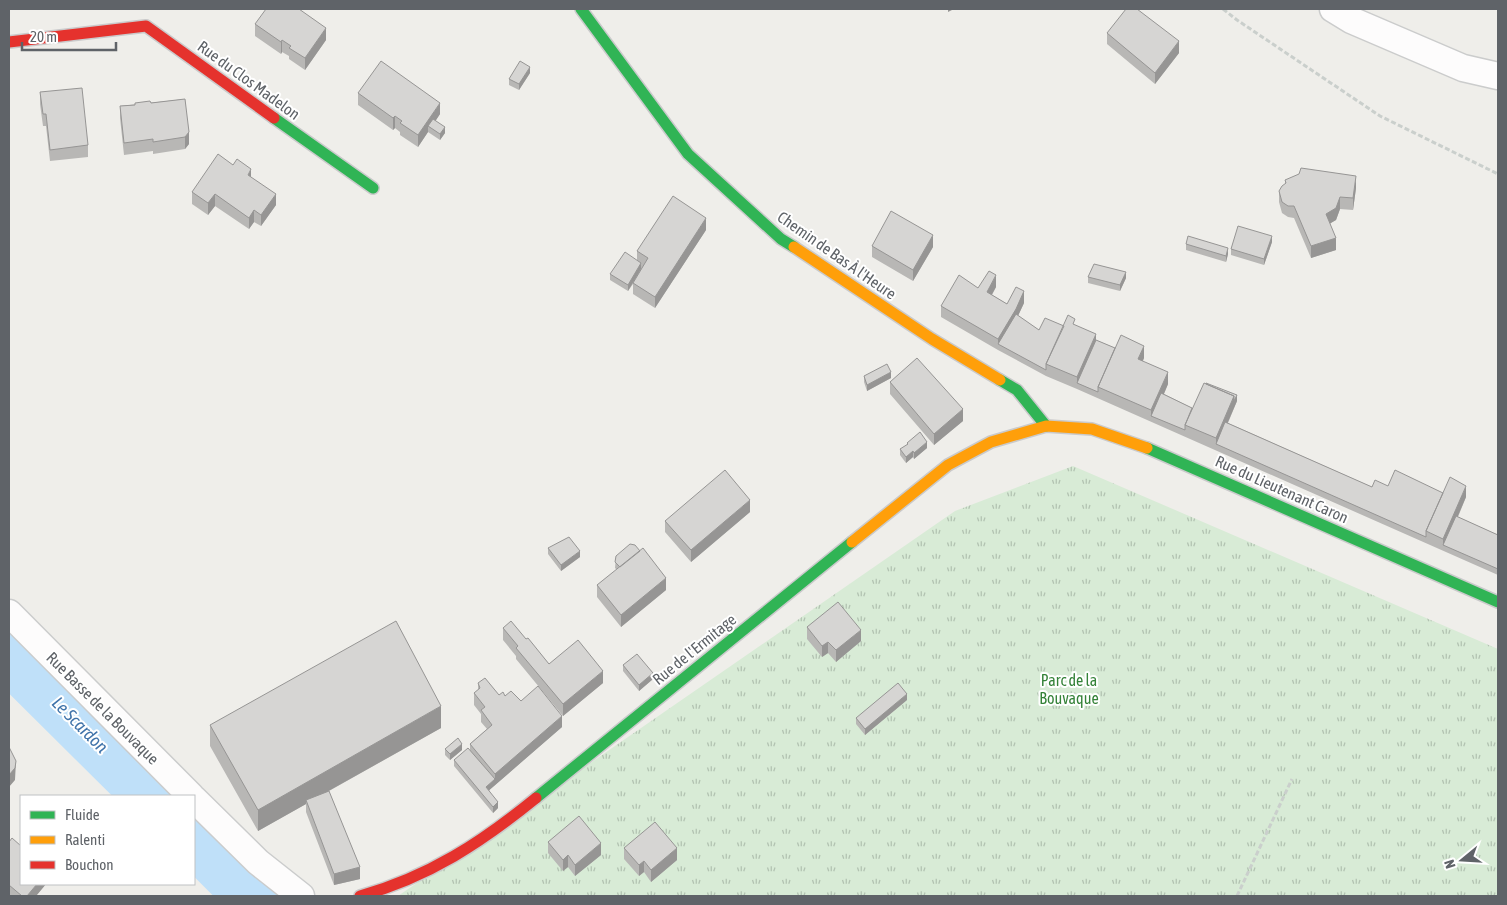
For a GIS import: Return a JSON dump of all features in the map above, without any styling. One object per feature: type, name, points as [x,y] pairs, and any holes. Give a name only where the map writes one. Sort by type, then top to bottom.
[{"type":"street","name":"Chemin de Bas À l'Heure","points":[[581,9],[688,154],[781,239],[932,338],[1017,390],[1046,426]]},
{"type":"street","points":[[1333,9],[1351,20],[1463,68],[1498,76]]},
{"type":"street","name":"Rue du Clos Madelon","points":[[9,42],[146,26],[373,188]]},
{"type":"street","name":"Rue du Lieutenant Caron","points":[[1046,426],[1092,429],[1155,450],[1498,602]]},
{"type":"street","name":"Rue de l'Ermitage","points":[[360,896],[385,890],[423,874],[496,830],[948,465],[991,442],[1046,426]]},
{"type":"street","name":"Rue Basse de la Bouvaque","points":[[11,620],[189,795]]},
{"type":"street","name":"Rue Basse de la Bouvaque","points":[[195,801],[258,862],[301,896]]},
{"type":"path","points":[[1223,9],[1245,26],[1380,116],[1498,174]]},
{"type":"path","points":[[1237,896],[1292,779]]},
{"type":"green space","name":"Parc de la Bouvaque","points":[[1073,466],[1498,649],[1498,896],[398,896],[955,511]]},
{"type":"building","points":[[266,9],[299,9],[326,28],[305,58],[289,48],[291,46],[282,40],[281,42],[255,24]]},
{"type":"building","points":[[1126,9],[1137,9],[1179,41],[1155,73],[1107,33]]},
{"type":"building","points":[[381,61],[440,103],[418,135],[400,123],[402,121],[395,116],[393,118],[358,93]]},
{"type":"building","points":[[520,61],[530,67],[519,84],[509,79]]},
{"type":"building","points":[[82,88],[88,145],[50,150],[46,114],[43,114],[40,92]]},
{"type":"building","points":[[185,99],[189,132],[185,137],[153,142],[153,139],[124,143],[120,106],[150,101],[151,103]]},
{"type":"building","points":[[433,119],[445,127],[440,134],[428,126]]},
{"type":"building","points":[[218,154],[233,165],[237,159],[251,169],[248,175],[276,194],[261,215],[254,210],[249,218],[215,194],[208,203],[192,192]]},
{"type":"building","points":[[1301,168],[1356,176],[1353,198],[1340,197],[1336,208],[1326,214],[1336,238],[1311,246],[1294,206],[1288,206],[1282,202],[1279,191],[1286,183],[1285,180],[1299,174]]},
{"type":"building","points":[[673,196],[706,218],[655,297],[633,283],[648,258],[637,251]]},
{"type":"building","points":[[891,211],[933,235],[913,270],[872,246]]},
{"type":"building","points":[[1238,226],[1272,236],[1264,259],[1231,249]]},
{"type":"building","points":[[1188,236],[1228,248],[1226,256],[1186,244]]},
{"type":"building","points":[[625,252],[641,263],[628,285],[610,274]]},
{"type":"building","points":[[1094,264],[1126,272],[1120,285],[1088,277]]},
{"type":"building","points":[[989,271],[996,275],[987,292],[1007,304],[1016,287],[1024,291],[1016,309],[998,339],[941,306],[959,275],[978,288]]},
{"type":"building","points":[[1016,314],[1039,330],[1045,318],[1064,326],[1046,364],[1046,370],[998,344]]},
{"type":"building","points":[[1068,315],[1075,319],[1073,324],[1096,334],[1077,377],[1046,364]]},
{"type":"building","points":[[1121,335],[1144,346],[1138,359],[1168,372],[1151,410],[1098,387]]},
{"type":"building","points":[[1096,340],[1115,348],[1098,387],[1098,392],[1077,383]]},
{"type":"building","points":[[917,358],[963,409],[934,434],[890,382]]},
{"type":"building","points":[[887,364],[891,372],[867,385],[864,376]]},
{"type":"building","points":[[1204,383],[1234,396],[1216,438],[1185,425]]},
{"type":"building","points":[[1206,383],[1237,395],[1234,401],[1234,396]]},
{"type":"building","points":[[1161,393],[1192,408],[1185,425],[1185,430],[1151,416]]},
{"type":"building","points":[[1225,422],[1372,487],[1375,480],[1388,486],[1395,470],[1443,493],[1426,531],[1426,537],[1216,444]]},
{"type":"building","points":[[920,432],[927,442],[906,457],[900,449]]},
{"type":"building","points":[[725,470],[750,500],[691,550],[665,521]]},
{"type":"building","points":[[1450,477],[1466,486],[1443,539],[1426,531]]},
{"type":"building","points":[[1456,516],[1498,535],[1498,569],[1443,545]]},
{"type":"building","points":[[569,537],[580,551],[561,565],[548,548]]},
{"type":"building","points":[[630,544],[635,545],[640,551],[620,567],[615,562],[616,556]]},
{"type":"building","points":[[643,548],[666,578],[621,615],[597,585]]},
{"type":"building","points":[[838,602],[861,630],[836,650],[828,642],[822,646],[807,627]]},
{"type":"building","points":[[396,621],[441,706],[258,810],[210,725]]},
{"type":"building","points":[[511,621],[549,664],[578,640],[603,671],[563,704],[516,648],[518,646],[503,628]]},
{"type":"building","points":[[637,654],[653,673],[639,685],[623,665]]},
{"type":"building","points":[[485,678],[499,695],[503,692],[505,696],[511,691],[521,701],[538,686],[562,716],[495,774],[470,744],[492,725],[481,710],[485,707],[474,693],[480,688],[478,683]]},
{"type":"building","points":[[898,683],[907,694],[865,729],[856,718]]},
{"type":"building","points":[[458,738],[462,744],[450,754],[445,749]]},
{"type":"building","points":[[9,747],[16,761],[15,768],[9,775]]},
{"type":"building","points":[[468,748],[495,779],[486,787],[498,802],[493,807],[454,760]]},
{"type":"building","points":[[329,791],[360,867],[334,874],[306,800]]},
{"type":"building","points":[[579,816],[601,843],[575,865],[568,855],[563,860],[548,842]]},
{"type":"building","points":[[655,822],[677,848],[651,870],[644,861],[639,865],[624,848]]},
{"type":"building","points":[[12,838],[20,845],[20,885],[36,885],[27,896],[22,896],[9,885],[9,842]]},
{"type":"waterway","name":"Le Scardon","points":[[9,654],[151,795]]},
{"type":"waterway","name":"Le Scardon","points":[[195,838],[253,896]]},
{"type":"traffic: fast","points":[[581,9],[688,154],[781,239],[794,247]]},
{"type":"traffic: fast","points":[[274,118],[373,188]]},
{"type":"traffic: fast","points":[[1000,380],[1017,390],[1046,426]]},
{"type":"traffic: fast","points":[[1147,448],[1498,602]]},
{"type":"traffic: fast","points":[[536,798],[852,542]]},
{"type":"traffic: slow","points":[[794,247],[932,339],[1000,380]]},
{"type":"traffic: slow","points":[[852,542],[948,465],[991,442],[1046,426],[1092,429],[1147,448]]},
{"type":"traffic: jam","points":[[9,42],[146,26],[274,118]]},
{"type":"traffic: jam","points":[[360,896],[409,879],[454,856],[495,829],[536,798]]}]
